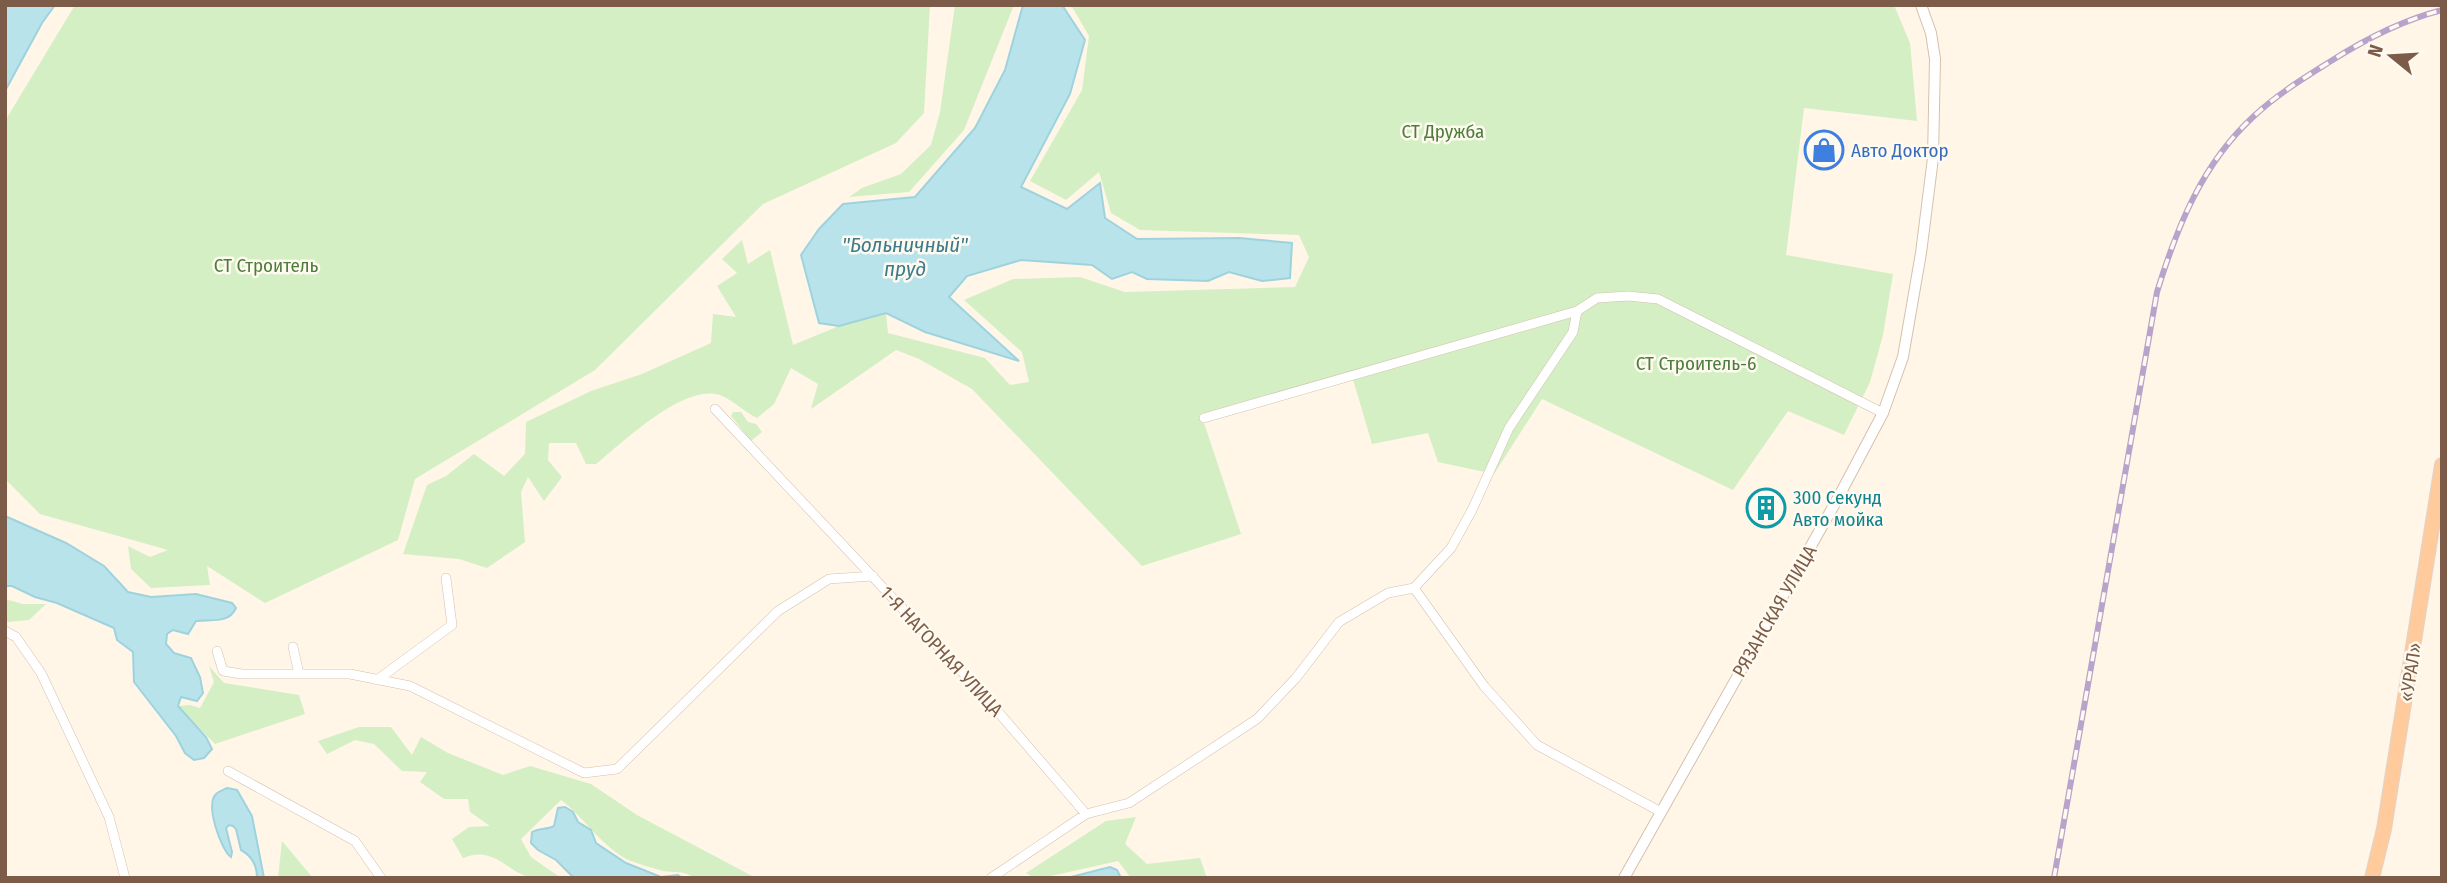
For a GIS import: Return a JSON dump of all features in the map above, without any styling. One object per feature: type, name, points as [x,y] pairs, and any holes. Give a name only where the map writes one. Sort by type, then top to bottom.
[{"type":"highway","name":"«УРАЛ»","points":[[2372,878],[2384,829],[2442,465]]},
{"type":"street","name":"РЯЗАНСКАЯ УЛИЦА","points":[[1624,878],[1838,498],[1882,413],[1903,357],[1921,253],[1933,158],[1935,59],[1931,33],[1921,5]]},
{"type":"street","points":[[1204,418],[1577,311],[1597,298],[1628,296],[1658,299],[1882,413]]},
{"type":"street","points":[[991,878],[1086,814],[1129,803],[1257,719],[1296,678],[1339,622],[1388,593],[1414,588],[1451,548],[1472,510],[1509,428],[1573,332],[1577,311]]},
{"type":"street","name":"1-Я НАГОРНАЯ УЛИЦА","points":[[715,408],[981,692],[1086,814]]},
{"type":"street","points":[[217,651],[223,671],[242,674],[350,674],[410,686],[584,773],[617,769],[778,611],[829,579],[873,576]]},
{"type":"street","points":[[377,680],[452,625],[446,578]]},
{"type":"street","points":[[1414,588],[1484,686],[1537,745],[1661,812]]},
{"type":"street","points":[[5,631],[16,637],[41,673],[109,817],[125,878]]},
{"type":"street","points":[[293,646],[299,674]]},
{"type":"street","points":[[228,771],[355,841],[381,878]]},
{"type":"green space","name":"СТ Строитель","points":[[75,5],[930,5],[924,113],[896,143],[763,204],[595,370],[415,479],[398,540],[265,603],[207,566],[210,585],[151,588],[131,569],[128,546],[150,557],[168,550],[40,514],[5,479],[5,121]]},
{"type":"green space","points":[[955,5],[1014,5],[964,130],[909,192],[849,197],[862,188],[901,174],[931,145],[940,112]]},
{"type":"green space","points":[[1071,5],[1894,5],[1910,43],[1917,121],[1804,108],[1786,255],[1893,274],[1883,335],[1870,382],[1844,435],[1788,411],[1733,490],[1542,399],[1494,474],[1438,462],[1428,433],[1372,444],[1352,376],[1203,420],[1241,534],[1142,566],[972,389],[919,359],[896,350],[811,409],[818,384],[791,368],[774,404],[757,418],[720,395],[705,394],[689,398],[654,417],[596,464],[586,464],[576,443],[549,443],[548,460],[562,477],[544,501],[528,477],[521,492],[525,542],[487,568],[459,559],[403,554],[427,485],[446,476],[474,454],[504,476],[525,454],[526,422],[591,391],[642,374],[711,343],[713,314],[736,317],[717,286],[737,273],[722,259],[742,240],[748,264],[770,250],[793,345],[839,326],[886,313],[888,333],[985,358],[1010,385],[1029,382],[1022,352],[964,300],[1013,279],[1080,277],[1125,292],[1295,287],[1309,257],[1299,235],[1140,230],[1111,213],[1099,172],[1066,200],[1030,181],[1082,90],[1089,36]]},
{"type":"green space","points":[[733,412],[741,412],[748,422],[756,424],[762,432],[751,441],[731,416]]},
{"type":"green space","points":[[5,599],[23,604],[46,604],[29,620],[8,622],[5,621]]},
{"type":"green space","points":[[209,666],[224,683],[299,695],[305,714],[215,744],[178,706],[200,708],[214,682]]},
{"type":"green space","points":[[359,727],[391,727],[412,755],[421,737],[448,753],[503,775],[530,766],[591,784],[637,815],[756,878],[694,878],[631,861],[603,842],[561,800],[521,839],[531,857],[561,878],[532,878],[499,860],[483,855],[463,858],[452,839],[469,827],[490,826],[470,812],[468,799],[444,799],[420,782],[427,772],[402,771],[374,744],[355,740],[327,754],[318,741]]},
{"type":"green space","points":[[1136,817],[1125,844],[1147,864],[1200,858],[1207,878],[1131,878],[1118,861],[1042,878],[1034,878],[1026,873],[1106,821]]},
{"type":"green space","points":[[282,841],[313,878],[278,878]]},
{"type":"water","points":[[5,5],[55,5],[42,23],[5,91]]},
{"type":"water","name":"\"Больничный\" пруд","points":[[1023,5],[1062,5],[1085,40],[1070,94],[1021,187],[1067,209],[1100,183],[1105,218],[1137,239],[1239,238],[1292,243],[1290,278],[1262,281],[1229,272],[1208,281],[1147,279],[1132,272],[1112,279],[1092,265],[1021,260],[967,276],[949,297],[1019,361],[925,332],[886,313],[839,326],[819,323],[801,255],[819,229],[843,204],[915,197],[975,128],[1005,70]]},
{"type":"water","points":[[5,516],[66,543],[104,566],[128,592],[151,597],[196,594],[232,603],[236,608],[224,619],[196,621],[188,634],[173,630],[167,634],[166,644],[174,653],[191,658],[200,677],[203,693],[197,701],[181,697],[178,706],[206,737],[212,749],[204,758],[194,760],[185,753],[176,736],[134,682],[133,652],[117,640],[114,628],[57,603],[35,597],[12,586],[5,586]]},
{"type":"water","points":[[227,788],[237,790],[252,816],[264,878],[257,878],[255,865],[241,850],[233,826],[226,828],[231,857],[219,837],[213,817],[213,800],[217,793]]},
{"type":"water","points":[[565,807],[573,812],[578,822],[591,830],[596,843],[626,863],[661,877],[678,875],[682,878],[573,877],[556,860],[531,843],[532,832],[554,826],[558,808]]},
{"type":"water","points":[[1110,867],[1117,870],[1121,878],[1067,878]]},
{"type":"railway","points":[[2054,878],[2157,292],[2183,220],[2219,155],[2235,135],[2271,101],[2370,38],[2413,19],[2442,10]]},
{"type":"place","name":"Авто Доктор","points":[[1824,150]]},
{"type":"place","name":"300 Секунд Авто мойка","points":[[1766,508]]},
{"type":"park label","name":"СТ Дружба","points":[[1443,131]]},
{"type":"park label","name":"СТ Строитель-6","points":[[1696,363]]}]
